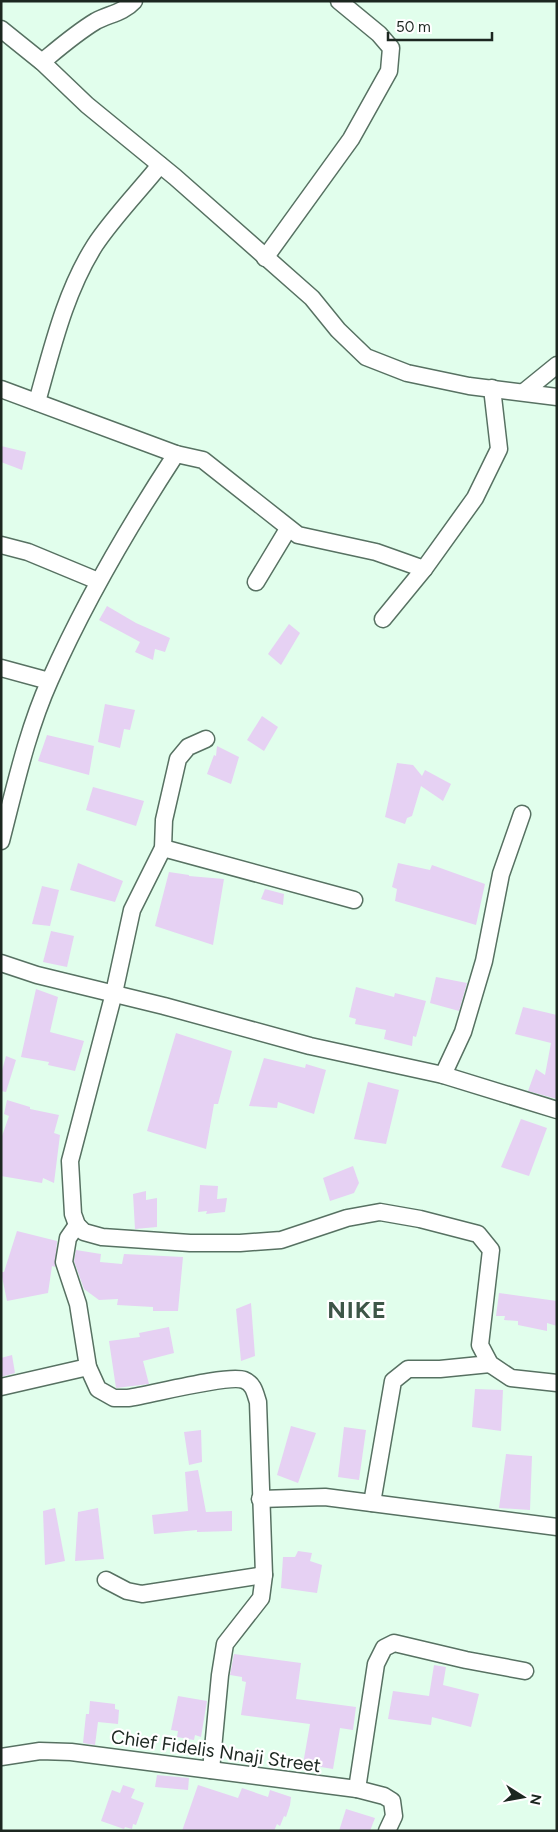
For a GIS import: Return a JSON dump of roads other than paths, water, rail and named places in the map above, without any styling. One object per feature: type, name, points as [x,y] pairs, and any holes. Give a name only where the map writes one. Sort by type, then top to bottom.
[{"type":"street","points":[[42,62],[72,36],[98,20],[126,10],[134,1]]},
{"type":"street","points":[[265,258],[351,139],[389,71],[391,48],[379,34],[340,1]]},
{"type":"street","points":[[1,29],[42,62],[87,105],[160,165],[312,298],[338,330],[366,357],[407,373],[469,386],[525,391],[557,397]]},
{"type":"street","points":[[37,402],[55,336],[81,269],[96,244],[160,165]]},
{"type":"street","points":[[525,391],[557,364]]},
{"type":"street","points":[[382,619],[424,568],[475,498],[499,449],[492,388]]},
{"type":"street","points":[[1,389],[176,454],[203,460],[298,535],[376,552],[424,568]]},
{"type":"street","points":[[1,841],[29,735],[50,681],[98,581],[139,510],[176,454]]},
{"type":"street","points":[[256,582],[288,529]]},
{"type":"street","points":[[1,545],[28,552],[98,581]]},
{"type":"street","points":[[1,668],[50,681]]},
{"type":"street","points":[[206,739],[188,747],[178,759],[164,820],[163,848],[132,910],[114,994],[70,1161],[73,1214],[77,1225],[84,1232],[102,1237],[240,1243],[281,1240],[347,1218],[380,1212],[420,1219],[478,1234],[491,1250],[480,1344],[490,1364],[511,1378],[557,1383]]},
{"type":"street","points":[[443,1075],[463,1032],[484,961],[501,874],[522,814]]},
{"type":"street","points":[[163,848],[354,900]]},
{"type":"street","points":[[1,964],[354,1057],[443,1075],[557,1110]]},
{"type":"street","points":[[77,1225],[68,1238],[64,1262],[78,1304],[88,1368],[98,1390],[114,1398],[151,1394],[223,1380],[243,1380],[254,1388],[258,1402],[260,1499],[265,1549],[264,1575],[261,1598],[225,1644],[220,1675],[211,1770]]},
{"type":"street","points":[[372,1503],[393,1381],[408,1369],[440,1369],[490,1364]]},
{"type":"street","points":[[1,1387],[88,1368]]},
{"type":"street","points":[[260,1499],[325,1497],[557,1526]]},
{"type":"street","points":[[106,1580],[127,1591],[142,1594],[264,1575]]},
{"type":"street","points":[[357,1789],[376,1664],[384,1648],[394,1644],[525,1671]]},
{"type":"street","name":"Chief Fidelis Nnaji Street","points":[[1,1756],[40,1751],[71,1752],[357,1789],[384,1796],[392,1801],[394,1816],[388,1831]]},
{"type":"district","name":"NIKE","points":[[357,1309]]}]
